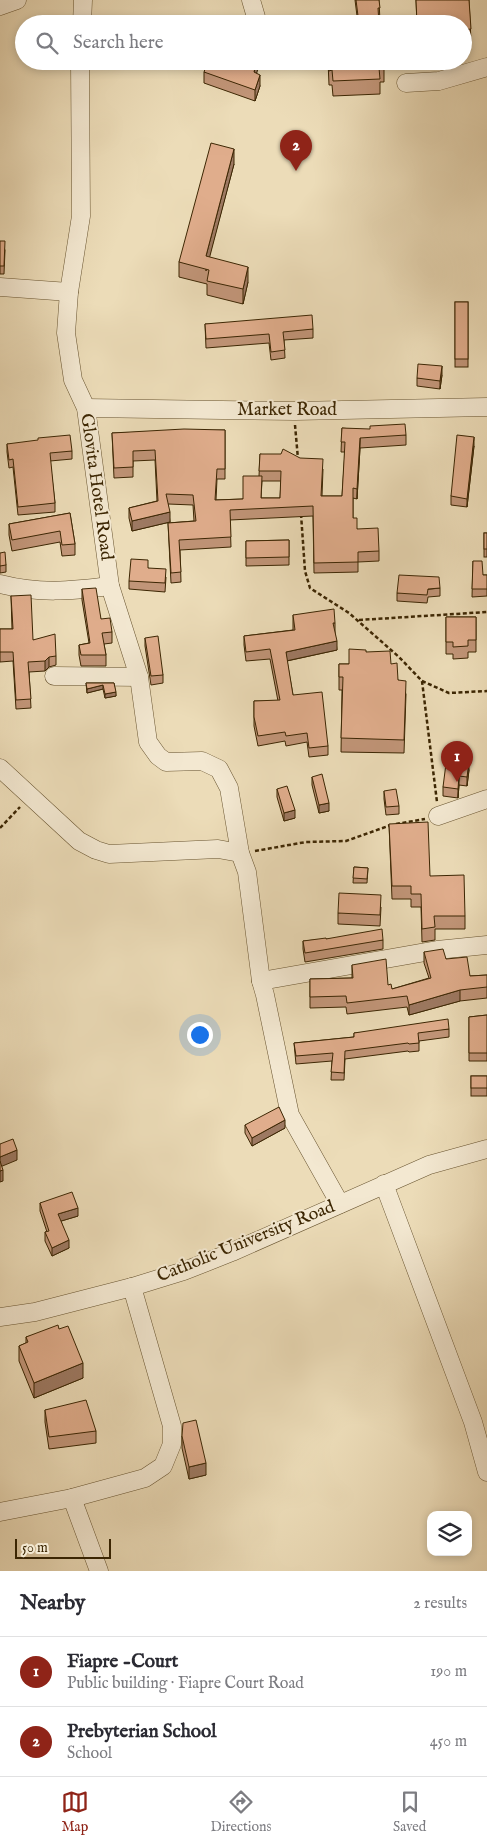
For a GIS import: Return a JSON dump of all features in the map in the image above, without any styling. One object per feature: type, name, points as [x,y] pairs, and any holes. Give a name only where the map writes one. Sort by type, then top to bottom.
[{"type":"street","points":[[0,6],[17,0]]},
{"type":"street","points":[[82,0],[82,15]]},
{"type":"street","points":[[251,0],[255,15]]},
{"type":"street","points":[[406,83],[439,82],[487,67]]},
{"type":"street","name":"Glovita Hotel Road","points":[[80,70],[81,216],[69,292],[66,333],[73,380],[86,408],[110,586],[139,677],[148,742],[158,756],[166,762],[202,761],[219,769],[229,788],[240,853],[248,872],[261,981],[290,1115],[340,1204]]},
{"type":"street","points":[[0,287],[69,292]]},
{"type":"street","name":"Market Road","points":[[86,408],[294,411],[487,407]]},
{"type":"street","points":[[0,584],[22,590],[57,592],[110,586]]},
{"type":"street","points":[[54,676],[139,677]]},
{"type":"street","points":[[0,768],[80,841],[103,852],[109,854],[218,849],[240,853]]},
{"type":"street","points":[[438,816],[487,799]]},
{"type":"street","points":[[261,981],[437,950],[487,946]]},
{"type":"street","name":"Catholic University Road","points":[[0,1317],[35,1312],[132,1287],[184,1271],[232,1252],[429,1165],[487,1149]]},
{"type":"street","points":[[384,1184],[473,1422],[487,1472]]},
{"type":"street","points":[[0,1512],[72,1498],[145,1478],[163,1466],[172,1444],[172,1426],[132,1287]]},
{"type":"street","points":[[72,1498],[99,1571]]},
{"type":"path","points":[[294,411],[298,467]]},
{"type":"path","points":[[301,505],[305,572],[310,588],[358,620],[399,657],[422,681],[449,693],[487,691]]},
{"type":"path","points":[[358,620],[487,612]]},
{"type":"path","points":[[240,853],[306,842],[346,841],[394,825],[438,816],[422,681]]},
{"type":"path","points":[[0,828],[31,796]]},
{"type":"building","points":[[356,0],[379,0],[378,15],[358,15]]},
{"type":"building","points":[[416,0],[469,0],[470,15],[417,15]]},
{"type":"building","points":[[205,70],[255,70],[254,72],[260,75],[255,90],[204,72]]},
{"type":"building","points":[[332,70],[379,70],[380,79],[333,81]]},
{"type":"building","points":[[211,143],[234,149],[206,256],[248,267],[243,289],[207,281],[209,270],[179,262]]},
{"type":"building","points":[[0,241],[5,241],[4,266],[0,266]]},
{"type":"building","points":[[455,302],[468,302],[468,359],[455,359]]},
{"type":"building","points":[[312,315],[313,329],[283,332],[285,350],[271,352],[269,334],[206,339],[205,324]]},
{"type":"building","points":[[418,364],[442,366],[440,381],[417,378]]},
{"type":"building","points":[[405,424],[406,435],[360,438],[357,489],[353,488],[353,518],[357,518],[357,529],[378,528],[379,551],[358,552],[358,562],[314,563],[313,506],[230,510],[231,537],[179,540],[181,572],[171,573],[168,523],[196,521],[193,495],[166,494],[170,512],[132,521],[129,508],[158,501],[155,450],[133,451],[133,467],[114,468],[112,433],[184,429],[225,430],[225,469],[217,469],[215,500],[243,499],[243,476],[262,476],[261,498],[280,498],[281,471],[259,471],[260,454],[281,454],[283,449],[300,458],[323,459],[321,496],[342,496],[345,442],[341,442],[342,428],[370,429],[370,426]]},
{"type":"building","points":[[70,435],[72,451],[50,453],[55,503],[18,507],[13,459],[9,460],[7,444],[38,440],[38,438]]},
{"type":"building","points":[[457,435],[474,437],[467,499],[451,496]]},
{"type":"building","points":[[70,513],[75,544],[62,545],[60,531],[12,540],[9,524]]},
{"type":"building","points":[[484,533],[487,533],[487,549],[484,549]]},
{"type":"building","points":[[289,540],[289,557],[246,558],[246,541]]},
{"type":"building","points":[[5,552],[6,565],[0,566],[0,553]]},
{"type":"building","points":[[131,559],[148,560],[148,568],[166,569],[165,583],[129,581]]},
{"type":"building","points":[[473,561],[482,561],[483,575],[487,575],[487,589],[472,589]]},
{"type":"building","points":[[399,575],[439,577],[440,588],[428,589],[427,595],[397,593]]},
{"type":"building","points":[[96,588],[101,619],[110,618],[112,632],[102,633],[106,655],[81,655],[79,645],[90,643],[82,589]]},
{"type":"building","points":[[31,595],[33,640],[55,634],[56,656],[49,657],[45,661],[28,662],[31,699],[16,700],[13,652],[0,652],[0,629],[13,629],[11,596]]},
{"type":"building","points":[[334,609],[335,623],[333,623],[337,641],[286,652],[293,695],[322,692],[328,746],[309,748],[307,733],[286,736],[285,732],[258,736],[254,717],[254,701],[280,700],[270,649],[246,652],[244,636],[295,630],[293,615]]},
{"type":"building","points":[[446,617],[476,617],[476,640],[468,640],[468,646],[453,647],[453,642],[446,642]]},
{"type":"building","points":[[158,636],[163,675],[151,676],[145,638]]},
{"type":"building","points":[[349,649],[366,650],[366,652],[390,651],[391,664],[397,663],[398,680],[406,681],[404,740],[341,738],[343,677],[339,677],[339,664],[349,664]]},
{"type":"building","points":[[86,683],[114,683],[116,692],[105,694],[103,685],[87,689]]},
{"type":"building","points":[[448,748],[463,750],[461,761],[469,762],[467,777],[459,776],[458,789],[443,787]]},
{"type":"building","points":[[322,774],[329,803],[319,805],[312,777]]},
{"type":"building","points":[[287,786],[295,810],[284,813],[277,789]]},
{"type":"building","points":[[396,789],[399,806],[386,807],[384,791]]},
{"type":"building","points":[[428,822],[430,876],[464,875],[465,916],[434,916],[435,927],[422,929],[421,894],[411,894],[411,886],[392,886],[389,824]]},
{"type":"building","points":[[354,867],[368,868],[367,879],[353,878]]},
{"type":"building","points":[[339,893],[381,895],[380,915],[338,913]]},
{"type":"building","points":[[382,929],[383,940],[305,953],[303,941]]},
{"type":"building","points":[[443,949],[446,959],[467,957],[470,976],[487,975],[487,987],[460,990],[409,1005],[407,996],[347,1003],[346,996],[310,997],[310,979],[353,978],[352,965],[386,959],[388,985],[391,984],[392,989],[431,978],[424,952]]},
{"type":"building","points":[[487,1015],[487,1053],[469,1053],[469,1017]]},
{"type":"building","points":[[448,1019],[449,1029],[418,1033],[419,1043],[345,1051],[344,1073],[331,1072],[333,1053],[296,1056],[294,1043],[354,1037],[354,1033]]},
{"type":"building","points":[[471,1076],[487,1076],[487,1088],[471,1088]]},
{"type":"building","points":[[279,1107],[285,1120],[252,1138],[245,1125]]},
{"type":"building","points":[[13,1139],[17,1150],[0,1157],[0,1144]]},
{"type":"building","points":[[72,1192],[78,1208],[58,1214],[69,1240],[52,1248],[45,1232],[49,1231],[40,1203]]},
{"type":"building","points":[[58,1325],[59,1329],[68,1326],[83,1363],[34,1383],[19,1346],[28,1342],[26,1337]]},
{"type":"building","points":[[86,1400],[96,1431],[49,1437],[45,1410]]},
{"type":"building","points":[[196,1420],[206,1463],[189,1467],[182,1436],[183,1423]]},
{"type":"place","name":"Prebyterian School","points":[[296,171]]},
{"type":"place","name":"Fiapre -Court","points":[[457,782]]}]
